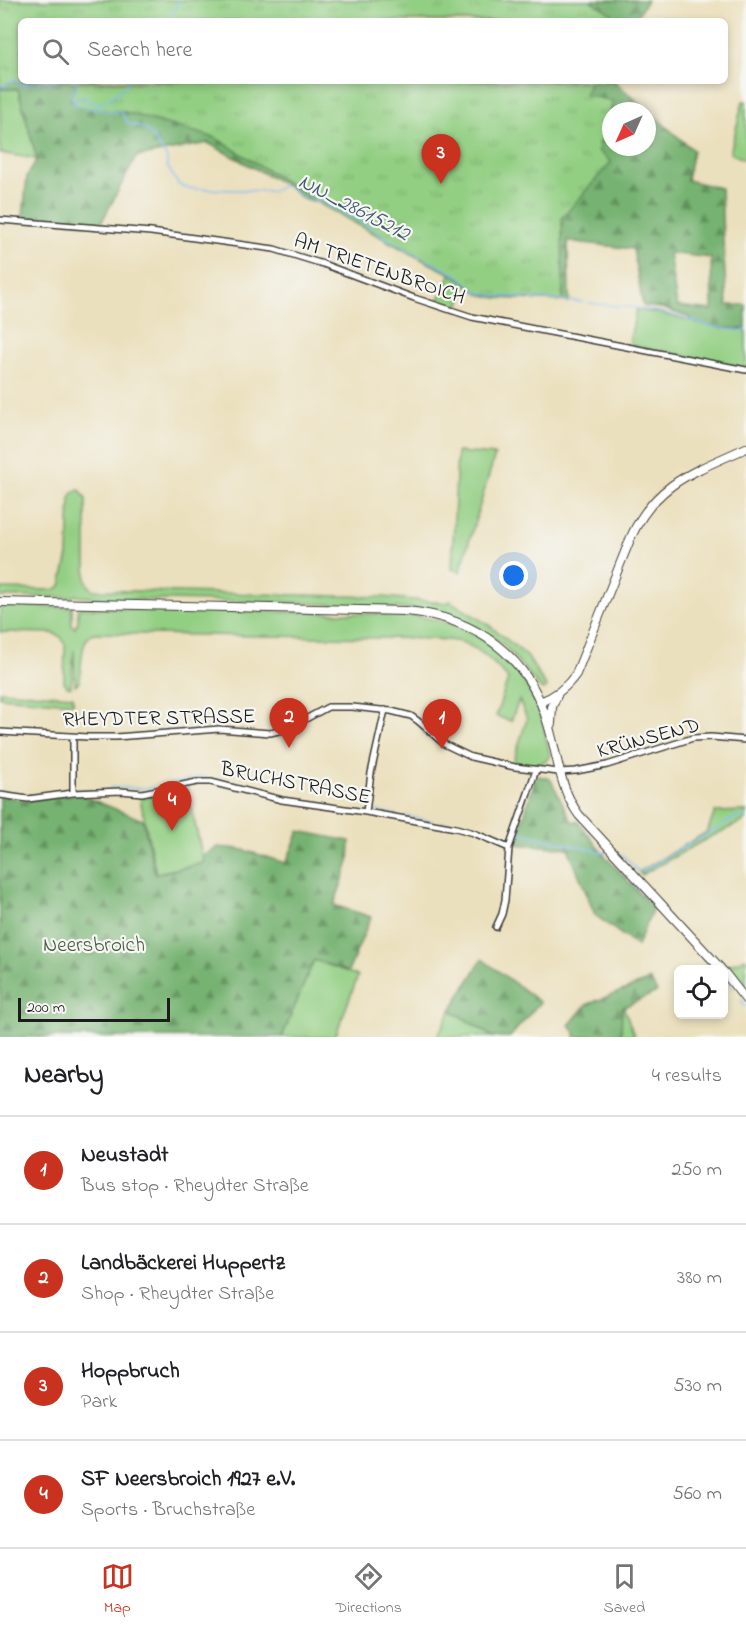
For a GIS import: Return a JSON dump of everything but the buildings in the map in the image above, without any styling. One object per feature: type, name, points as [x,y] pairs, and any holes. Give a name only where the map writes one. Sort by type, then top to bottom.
[{"type":"main road","points":[[540,702],[558,693],[571,681],[578,670],[631,537],[645,511],[660,494],[677,481],[746,448]]},
{"type":"main road","points":[[0,602],[398,610],[430,614],[465,625],[492,642],[516,664],[527,679],[540,702],[567,796],[580,818],[716,965]]},
{"type":"main road","points":[[552,738],[551,710],[558,693]]},
{"type":"main road","points":[[728,978],[746,1000]]},
{"type":"street","name":"AM TRIETENBROICH","points":[[0,220],[151,232],[195,240],[274,249],[464,315],[746,370]]},
{"type":"street","name":"RHEYDTER STRASSE","points":[[0,732],[73,737],[116,737],[219,729],[270,733],[287,729],[331,707],[352,707],[398,712],[415,719],[439,741],[462,753],[485,761],[559,772]]},
{"type":"street","points":[[366,812],[371,773],[385,710]]},
{"type":"street","points":[[73,737],[74,793]]},
{"type":"street","name":"KRÜNSEND","points":[[559,772],[608,765],[693,738],[746,740]]},
{"type":"street","points":[[496,927],[502,914],[509,848],[536,770]]},
{"type":"street","name":"BRUCHSTRASSE","points":[[0,795],[28,799],[74,793],[121,791],[144,793],[207,782],[282,800],[461,829],[509,848]]},
{"type":"green space","points":[[0,0],[647,0],[636,18],[18,18],[18,84],[617,84],[638,102],[602,102],[602,156],[656,156],[656,118],[693,150],[687,180],[721,188],[727,305],[746,305],[746,329],[721,328],[695,323],[688,317],[662,308],[643,306],[633,249],[568,241],[569,302],[499,294],[467,282],[320,203],[302,198],[289,187],[208,143],[136,157],[100,225],[23,217],[27,176],[37,159],[18,89],[0,89]],"holes":[[[669,253],[711,258],[712,310],[677,306]]]},
{"type":"green space","points":[[0,0],[590,0],[612,14],[611,18],[18,18],[18,84],[16,80],[7,83],[4,87],[0,85]]},
{"type":"green space","points":[[75,84],[588,84],[585,95],[613,101],[602,102],[602,138],[598,151],[611,162],[562,218],[563,301],[497,298],[479,294],[459,278],[324,206],[216,138],[121,111],[77,106],[71,99]]},
{"type":"green space","points":[[0,89],[18,89],[37,159],[0,153]]},
{"type":"green space","points":[[743,101],[746,101],[746,160],[730,153]]},
{"type":"green space","points":[[451,273],[467,282],[458,310],[437,303]]},
{"type":"green space","points":[[636,310],[659,313],[722,329],[746,330],[746,368],[629,345]]},
{"type":"green space","points":[[457,452],[495,455],[460,572],[452,569]]},
{"type":"green space","points":[[78,490],[86,499],[86,579],[94,590],[383,597],[445,603],[450,601],[489,625],[527,656],[547,688],[542,690],[503,644],[477,627],[437,611],[280,602],[105,599],[76,595],[71,597],[0,597],[0,589],[54,590],[61,586],[68,555],[70,498]]},
{"type":"green space","points":[[0,606],[72,607],[72,625],[75,628],[79,608],[403,614],[440,621],[462,628],[488,643],[520,675],[535,701],[550,756],[543,763],[538,764],[513,762],[527,719],[519,700],[511,721],[496,716],[508,679],[487,657],[460,642],[437,639],[93,633],[86,641],[80,679],[75,685],[74,650],[71,687],[64,682],[65,644],[61,637],[52,633],[0,632]]},
{"type":"green space","points":[[0,691],[73,696],[73,703],[0,697]]},
{"type":"green space","points":[[539,776],[551,780],[571,820],[578,821],[604,855],[653,908],[637,946],[595,915],[568,848],[516,844],[535,779]]},
{"type":"green space","points":[[187,788],[204,863],[156,873],[140,799]]},
{"type":"green space","name":"Neersbroich","points":[[78,794],[143,820],[155,874],[204,863],[203,856],[218,847],[240,849],[286,863],[299,831],[350,841],[349,862],[334,905],[371,917],[348,972],[314,960],[282,1037],[0,1037],[0,796],[27,800]]},
{"type":"green space","points":[[746,811],[746,820],[641,875],[639,872],[707,832],[715,812]]},
{"type":"green space","points":[[746,958],[746,988],[728,968],[728,965]]},
{"type":"green space","points":[[314,959],[358,976],[335,1037],[282,1037]]},
{"type":"green space","points":[[482,959],[540,1002],[510,1037],[493,1037],[451,1010]]},
{"type":"green space","points":[[650,980],[657,992],[622,1008],[621,1037],[575,1037],[575,1032],[569,1025],[586,1005]]},
{"type":"green space","points":[[623,1006],[635,1037],[621,1037]]},
{"type":"green space","points":[[451,1010],[493,1037],[437,1037]]},
{"type":"waterway","points":[[170,18],[180,0]]},
{"type":"waterway","points":[[0,85],[5,87],[7,83],[16,79],[18,82]]},
{"type":"waterway","points":[[19,84],[26,87],[29,84]]},
{"type":"waterway","points":[[76,84],[72,99],[76,102],[84,96],[89,102],[101,105],[127,84]]},
{"type":"waterway","name":"NN_28615212","points":[[76,102],[74,105],[121,112],[128,123],[145,129],[153,137],[167,158],[167,166],[178,184],[187,188],[199,189]]},
{"type":"waterway","name":"NN_28615212","points":[[202,189],[274,191],[281,186],[286,186],[302,197],[321,202],[366,225],[421,257]]},
{"type":"waterway","name":"NN_28615212","points":[[425,259],[465,281]]},
{"type":"waterway","name":"NN_28615212","points":[[468,283],[479,293],[583,302]]},
{"type":"waterway","name":"NN_28615212","points":[[589,303],[650,310],[713,327],[746,330]]},
{"type":"waterway","points":[[192,779],[206,778]]},
{"type":"waterway","points":[[210,779],[217,780]]},
{"type":"waterway","points":[[183,781],[189,780]]},
{"type":"waterway","points":[[219,780],[228,782]]},
{"type":"waterway","points":[[158,786],[179,782]]},
{"type":"waterway","points":[[232,783],[241,786]]},
{"type":"waterway","points":[[244,786],[253,789]]},
{"type":"waterway","points":[[109,788],[153,787]]},
{"type":"waterway","points":[[32,795],[70,790]]},
{"type":"waterway","points":[[76,790],[92,790]]},
{"type":"waterway","points":[[0,791],[23,795]]},
{"type":"waterway","points":[[257,791],[263,793]]},
{"type":"waterway","points":[[274,795],[297,799]]},
{"type":"waterway","points":[[370,810],[397,815]]},
{"type":"waterway","points":[[405,816],[433,821]]},
{"type":"waterway","points":[[724,824],[746,816]]},
{"type":"waterway","points":[[441,822],[452,824]]},
{"type":"waterway","points":[[642,871],[720,827]]},
{"type":"waterway","points":[[518,832],[606,853]]},
{"type":"waterway","points":[[622,854],[639,872]]},
{"type":"waterway","points":[[632,881],[711,965]]},
{"type":"waterway","points":[[728,983],[733,989]]},
{"type":"waterway","points":[[741,1000],[746,1007]]},
{"type":"place","name":"Hoppbruch","points":[[441,184]]},
{"type":"place","name":"Landbäckerei Huppertz","points":[[289,748]]},
{"type":"place","name":"Neustadt","points":[[442,749]]},
{"type":"place","name":"SF Neersbroich 1927 e.V.","points":[[172,831]]}]
